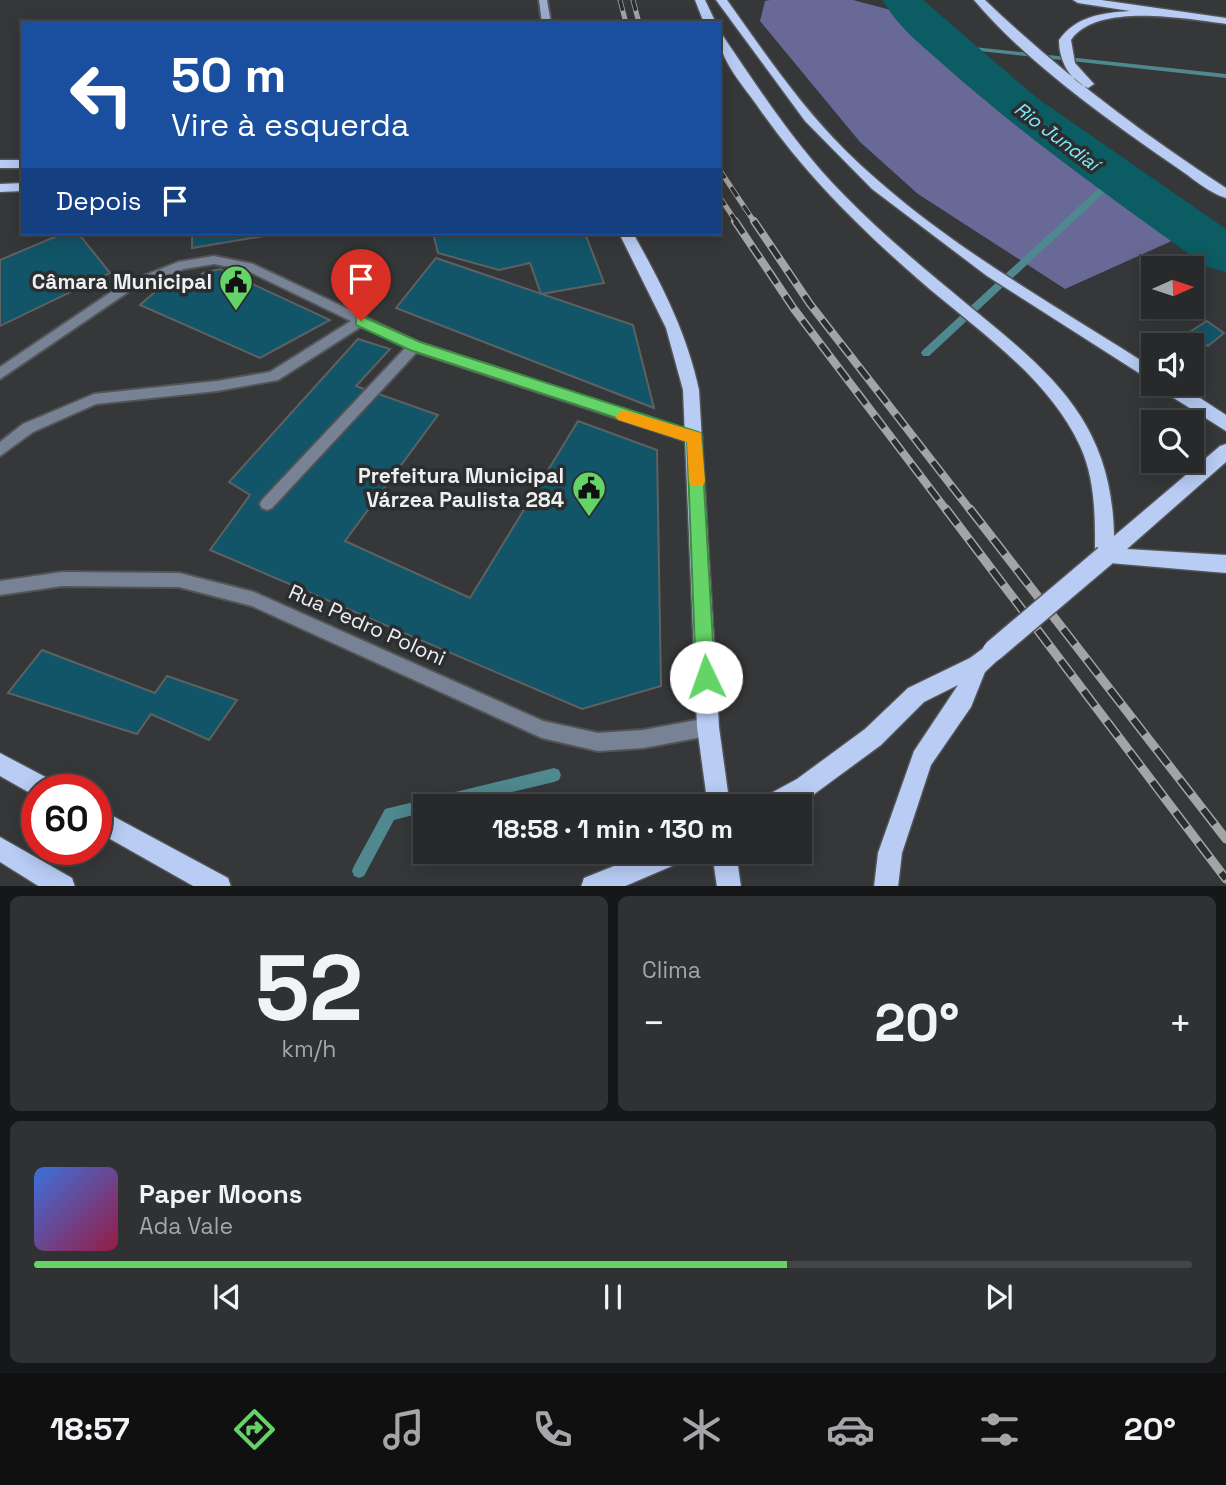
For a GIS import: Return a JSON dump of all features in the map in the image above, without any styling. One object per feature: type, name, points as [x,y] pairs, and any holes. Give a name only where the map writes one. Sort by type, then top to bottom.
[{"type":"main road","points":[[700,0],[709,21]]},
{"type":"main road","points":[[721,0],[800,107],[842,155],[899,205],[974,259],[1141,368]]},
{"type":"main road","points":[[979,0],[1036,53],[1126,125],[1226,194]]},
{"type":"main road","points":[[1078,0],[1226,21]]},
{"type":"main road","points":[[1126,125],[1070,65],[1064,52],[1066,41],[1079,26],[1101,16],[1158,13]]},
{"type":"main road","points":[[721,41],[764,109],[805,161],[858,218],[1028,363],[1061,398],[1092,454],[1100,478],[1105,556]]},
{"type":"main road","points":[[0,164],[21,164]]},
{"type":"main road","points":[[0,188],[21,187]]},
{"type":"main road","points":[[627,235],[669,314],[685,353],[695,438],[708,727],[717,794]]},
{"type":"main road","points":[[1184,396],[1226,424]]},
{"type":"main road","points":[[793,794],[873,737],[916,695],[985,658],[1226,451]]},
{"type":"main road","points":[[1105,556],[1226,564]]},
{"type":"main road","points":[[886,886],[890,853],[922,759],[963,700],[985,658]]},
{"type":"main road","points":[[0,764],[21,776]]},
{"type":"main road","points":[[112,827],[217,886]]},
{"type":"main road","points":[[0,849],[61,886]]},
{"type":"main road","points":[[890,853],[893,886]]},
{"type":"main road","points":[[595,886],[649,864]]},
{"type":"main road","points":[[726,864],[729,886]]},
{"type":"lane","points":[[0,374],[127,286],[182,265],[214,260],[249,267],[415,346],[695,438]]},
{"type":"lane","points":[[0,450],[28,428],[94,399],[217,386],[273,376],[361,321]]},
{"type":"lane","points":[[267,504],[415,346]]},
{"type":"lane","name":"Rua Pedro Poloni","points":[[0,588],[62,579],[179,580],[254,599],[542,729],[598,743],[643,739],[708,727]]},
{"type":"shaded area","points":[[853,0],[902,13],[922,43],[957,64],[1048,139],[1185,235],[1065,289],[918,194],[860,142],[760,21],[765,1]]},
{"type":"building","points":[[59,235],[80,235],[110,273],[0,326],[0,260]]},
{"type":"building","points":[[192,235],[270,235],[192,248]]},
{"type":"building","points":[[434,235],[586,235],[604,283],[541,294],[530,263],[499,270],[438,253]]},
{"type":"building","points":[[436,258],[633,325],[654,408],[396,308]]},
{"type":"building","name":"Câmara Municipal","points":[[220,269],[330,320],[260,358],[140,305],[173,276],[194,282],[203,273]]},
{"type":"building","points":[[1207,321],[1224,333],[1208,346],[1204,343],[1204,333],[1188,333]]},
{"type":"building","name":"Prefeitura Municipal Várzea Paulista 284","points":[[358,339],[390,349],[356,386],[438,415],[345,541],[470,598],[578,421],[657,450],[661,686],[582,709],[210,550],[250,495],[229,482]]},
{"type":"building","points":[[42,650],[155,693],[167,676],[237,700],[209,740],[151,714],[137,734],[8,693]]},
{"type":"waterway","name":"Rio Jundiaí","points":[[903,0],[907,8],[944,43],[1021,107],[1101,167],[1226,254]]},
{"type":"waterway","points":[[946,46],[1226,76]]},
{"type":"waterway","points":[[926,353],[1115,178]]},
{"type":"waterway","points":[[359,871],[390,814],[554,775]]},
{"type":"railway","points":[[620,0],[625,21]]},
{"type":"railway","points":[[633,0],[638,21]]},
{"type":"railway","points":[[721,172],[755,223]]},
{"type":"railway","points":[[721,199],[737,223]]},
{"type":"railway","points":[[735,221],[794,309],[947,511]]},
{"type":"railway","points":[[754,221],[810,304],[971,511]]},
{"type":"railway","points":[[946,509],[1226,879]]},
{"type":"railway","points":[[970,509],[1226,839]]},
{"type":"slow traffic","points":[[623,416],[695,438],[697,481]]},
{"type":"place","name":"Câmara Municipal","points":[[236,312]]},
{"type":"place","name":"Prefeitura Municipal Várzea Paulista 284","points":[[589,518]]},
{"type":"route","points":[[361,321],[415,346],[695,438],[706,677]]}]
